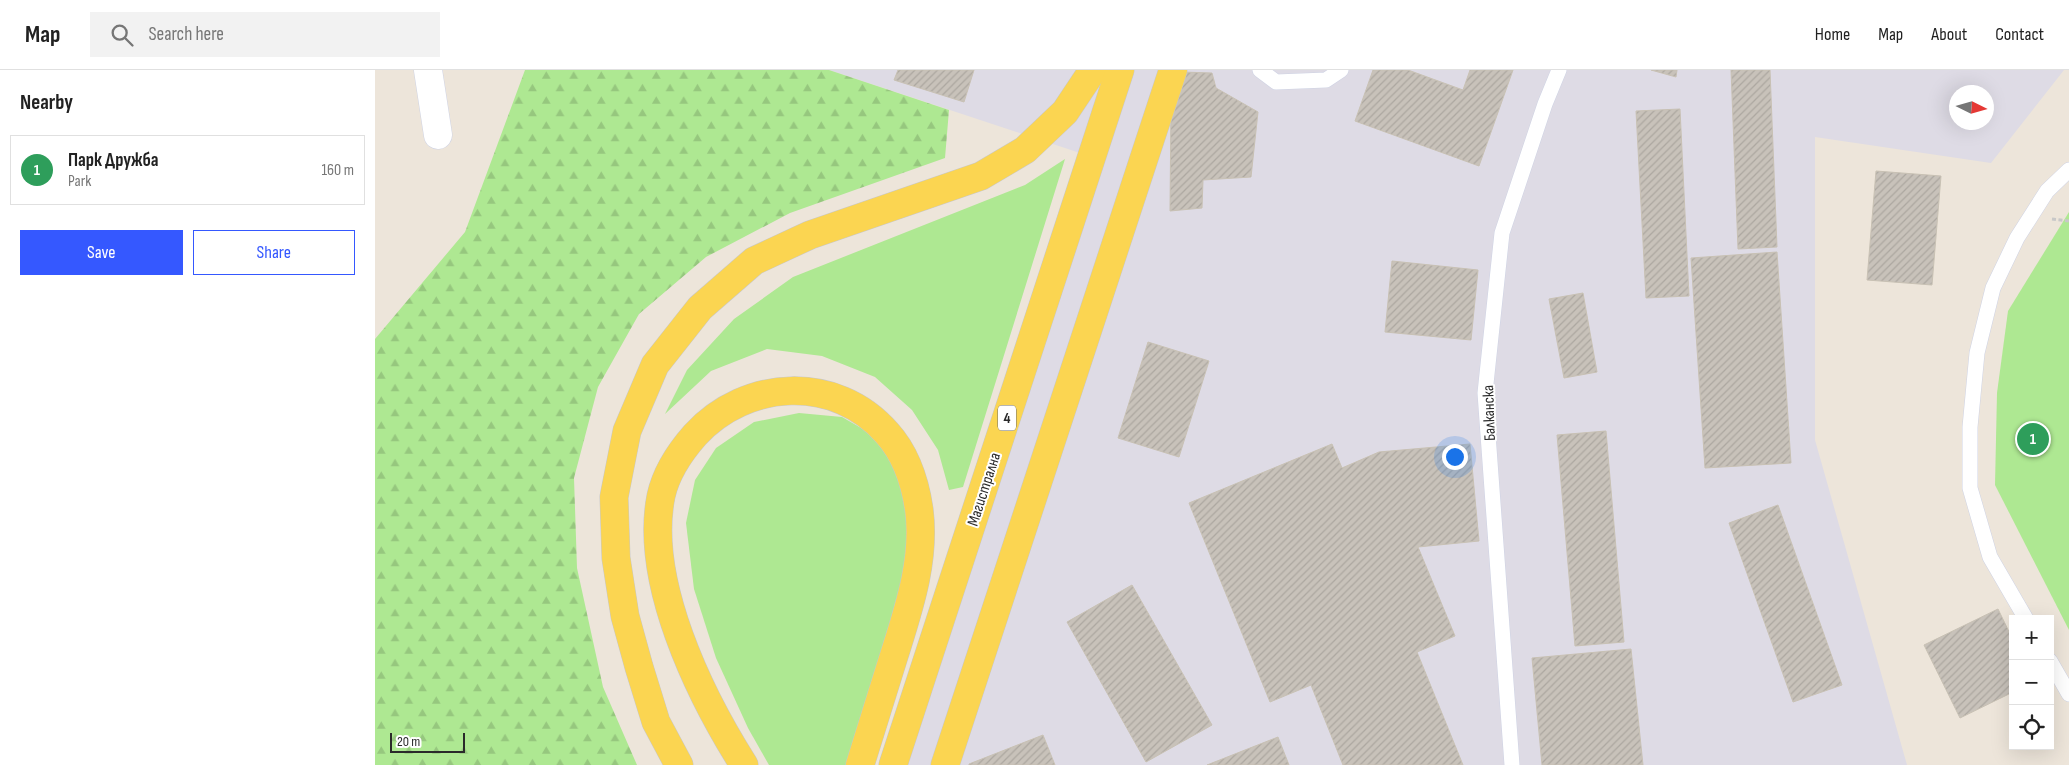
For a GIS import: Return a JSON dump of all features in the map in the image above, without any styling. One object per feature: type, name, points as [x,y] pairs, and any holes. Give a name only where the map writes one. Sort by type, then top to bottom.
[{"type":"main road","points":[[679,765],[656,722],[639,667],[625,616],[616,558],[614,497],[627,432],[655,365],[700,308],[754,262],[810,234],[981,176],[1025,150],[1065,112],[1093,70]]},
{"type":"main road","name":"Магистрална","points":[[893,765],[1121,70]]},
{"type":"main road","points":[[945,765],[1173,70]]},
{"type":"main road","points":[[743,765],[717,723],[671,613],[661,566],[658,536],[661,495],[670,471],[684,448],[709,422],[723,411],[765,393],[793,391],[818,393],[845,402],[869,415],[888,434],[902,454],[912,478],[919,510],[920,547],[915,580],[860,765]]},
{"type":"street","points":[[428,70],[438,135]]},
{"type":"lane","points":[[1260,70],[1275,82],[1327,75],[1341,70]]},
{"type":"lane","name":"Балканска","points":[[1512,765],[1485,393],[1502,233],[1545,104],[1559,70]]},
{"type":"lane","points":[[2024,615],[1990,558],[1970,488],[1971,426],[1977,353],[1993,288],[2017,238],[2047,191],[2069,170]]},
{"type":"lane","points":[[2054,668],[2069,694]]},
{"type":"shaded area","points":[[829,70],[2064,70],[1991,163],[1815,137],[1815,440],[1907,765],[895,765],[1092,157]]},
{"type":"green space","points":[[525,70],[829,70],[949,110],[945,158],[790,213],[706,257],[639,314],[598,387],[574,478],[577,568],[603,687],[637,765],[375,765],[375,339],[465,232]]},
{"type":"green space","points":[[1065,159],[963,487],[949,490],[938,450],[912,410],[875,377],[822,356],[767,349],[711,371],[665,414],[687,370],[734,319],[793,277],[1025,185]]},
{"type":"green space","points":[[2069,212],[2069,630],[1995,485],[1997,393],[2008,311]]},
{"type":"green space","points":[[799,413],[842,417],[882,440],[900,475],[911,524],[907,575],[846,765],[769,765],[748,728],[716,658],[694,589],[686,523],[695,480],[716,448],[754,422]]},
{"type":"building","points":[[898,70],[974,70],[964,102],[894,80]]},
{"type":"building","points":[[1373,70],[1408,70],[1463,90],[1470,70],[1513,70],[1479,166],[1355,121]]},
{"type":"building","points":[[1651,70],[1677,70],[1676,77]]},
{"type":"building","points":[[1731,70],[1770,70],[1777,247],[1738,249]]},
{"type":"building","points":[[1181,72],[1212,73],[1216,88],[1258,112],[1251,177],[1203,180],[1202,208],[1170,211],[1171,103]]},
{"type":"building","points":[[1680,109],[1689,296],[1646,298],[1636,111]]},
{"type":"building","points":[[1876,171],[1941,176],[1932,285],[1867,280]]},
{"type":"building","points":[[1777,252],[1791,463],[1705,468],[1691,258]]},
{"type":"building","points":[[1392,261],[1478,270],[1471,340],[1385,332]]},
{"type":"building","points":[[1583,293],[1597,372],[1564,378],[1549,299]]},
{"type":"building","points":[[1148,342],[1209,361],[1179,457],[1118,438]]},
{"type":"building","points":[[1606,431],[1624,642],[1575,646],[1557,435]]},
{"type":"building","points":[[1332,444],[1342,468],[1379,452],[1470,444],[1479,541],[1418,547],[1455,636],[1417,652],[1463,765],[1343,765],[1311,685],[1270,702],[1189,503]]},
{"type":"building","points":[[1778,505],[1842,685],[1793,702],[1729,523]]},
{"type":"building","points":[[1132,585],[1212,725],[1146,762],[1067,622]]},
{"type":"building","points":[[1998,609],[2009,632],[2009,694],[1960,718],[1924,645]]},
{"type":"building","points":[[1631,649],[1643,765],[1542,765],[1532,658]]},
{"type":"building","points":[[1043,735],[1055,765],[969,765],[969,764]]},
{"type":"building","points":[[1278,737],[1289,765],[1207,765]]},
{"type":"place","name":"Парк Дружба","points":[[2033,439]]}]
